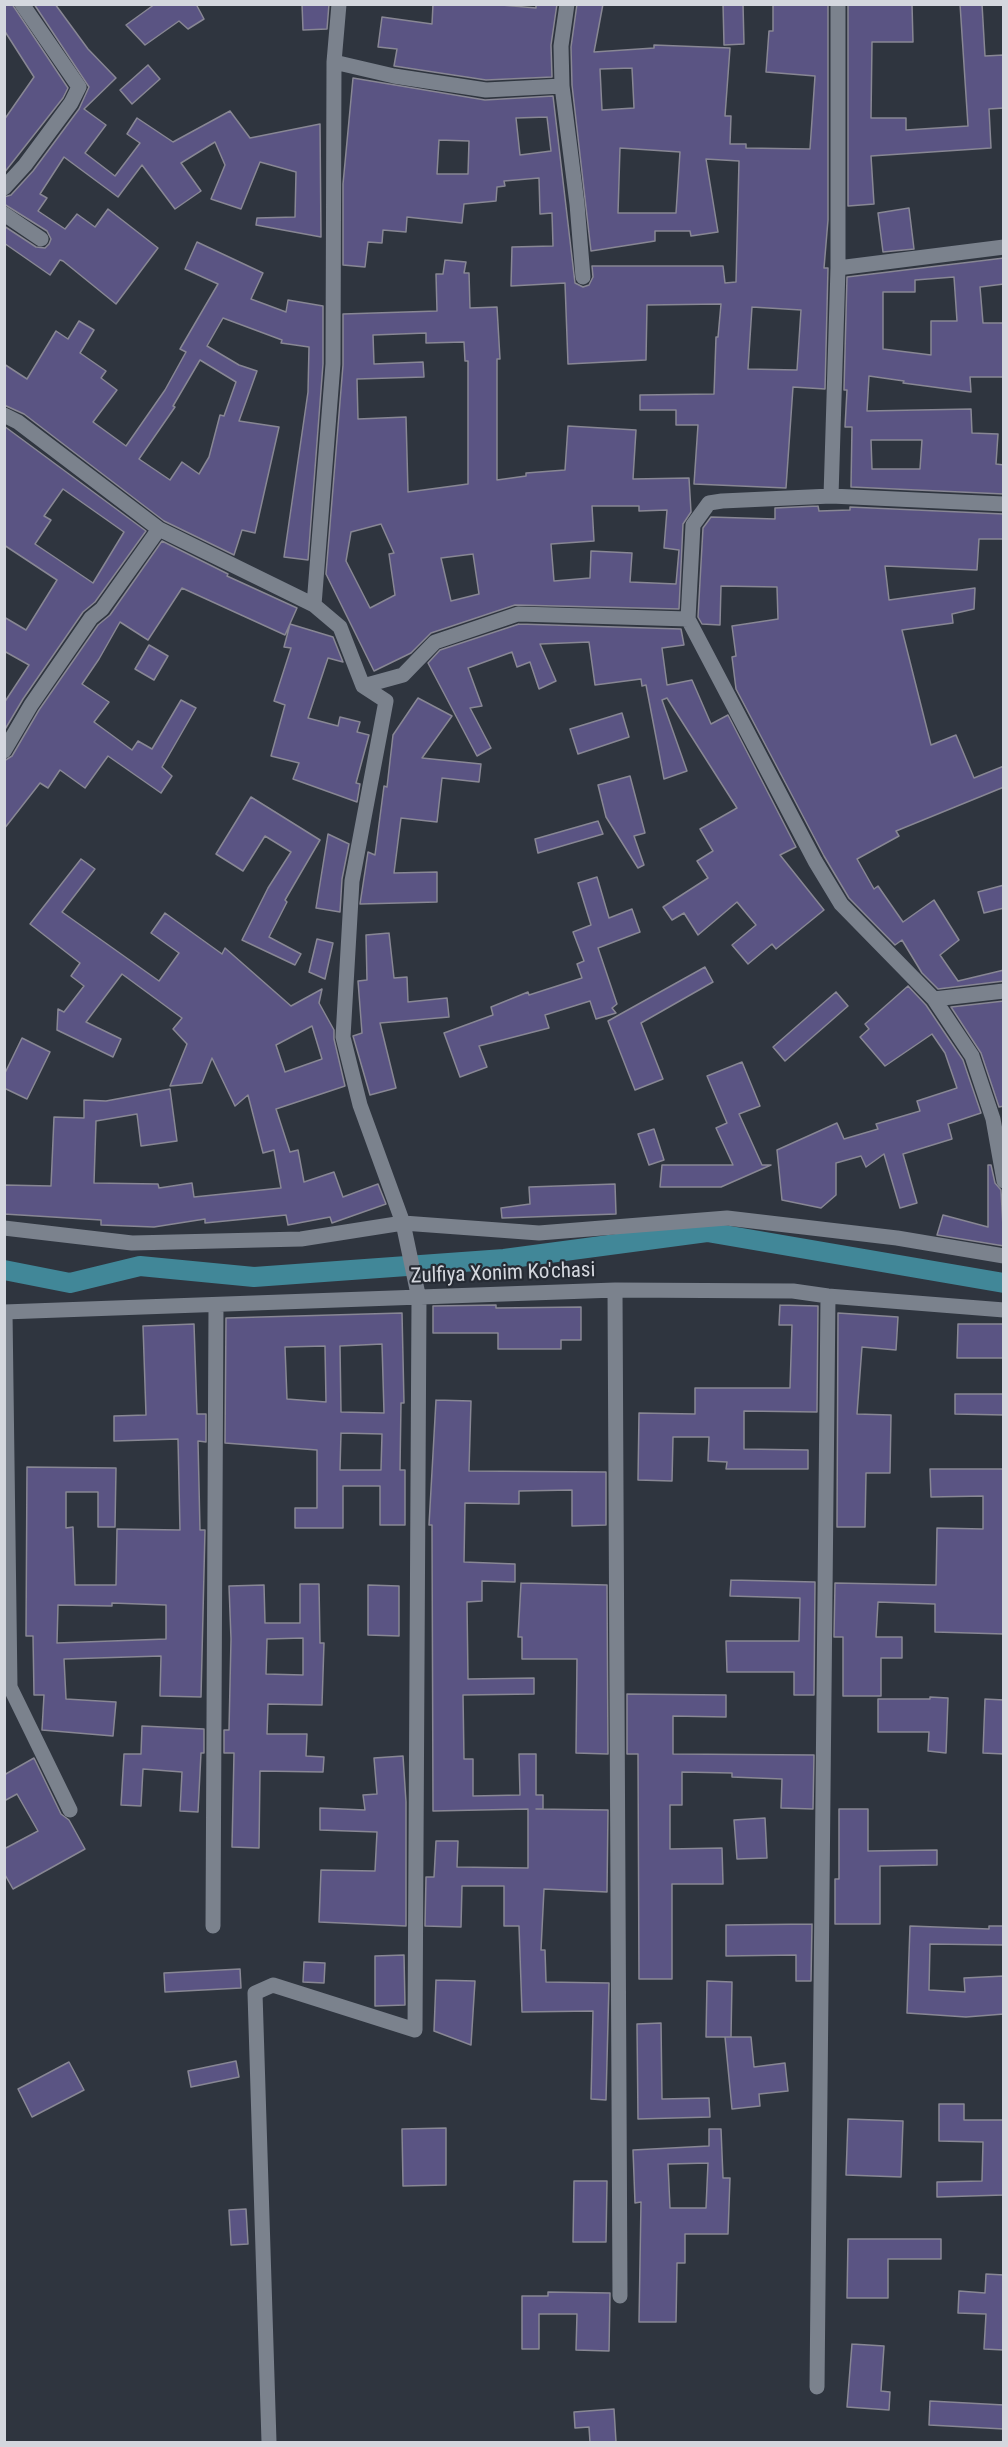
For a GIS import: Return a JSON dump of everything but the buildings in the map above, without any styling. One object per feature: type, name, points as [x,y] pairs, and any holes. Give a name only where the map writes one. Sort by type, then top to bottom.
[{"type":"street","points":[[4,188],[25,165],[64,112],[78,87],[22,4]]},
{"type":"street","points":[[314,604],[333,364],[334,62],[339,4]]},
{"type":"street","points":[[567,4],[561,46],[562,86],[577,204],[583,277]]},
{"type":"street","points":[[831,496],[838,268],[838,4]]},
{"type":"street","points":[[334,62],[405,78],[486,90],[562,86]]},
{"type":"street","points":[[4,214],[41,239]]},
{"type":"street","points":[[838,268],[1004,247]]},
{"type":"street","points":[[4,415],[18,422],[159,529],[314,604],[340,627],[363,686],[386,701],[352,881],[343,1037],[360,1105],[405,1230],[418,1292],[415,2030],[273,1985],[255,1994],[269,2442]]},
{"type":"street","points":[[1004,504],[831,496],[722,501],[709,504],[693,525],[688,618],[815,861],[841,904],[934,999],[972,1056],[993,1119],[1004,1181]]},
{"type":"street","points":[[4,751],[31,705],[91,618],[102,609],[159,529]]},
{"type":"street","points":[[363,686],[403,675],[435,642],[518,614],[688,618]]},
{"type":"street","points":[[934,999],[1004,991]]},
{"type":"street","points":[[4,1228],[132,1243],[301,1239],[405,1230],[539,1233],[727,1218],[897,1238],[1004,1256]]},
{"type":"street","points":[[615,1290],[620,2295]]},
{"type":"street","name":"Zulfiya Xonim Ko'chasi","points":[[5,1312],[216,1305],[418,1292],[615,1290],[793,1291],[828,1296],[1004,1310]]},
{"type":"street","points":[[817,2387],[828,1296]]},
{"type":"street","points":[[213,1926],[216,1305]]},
{"type":"street","points":[[5,1312],[7,1689],[70,1810]]},
{"type":"waterway","points":[[4,1270],[70,1283],[140,1266],[254,1277],[504,1259],[707,1232],[1004,1283]]}]
